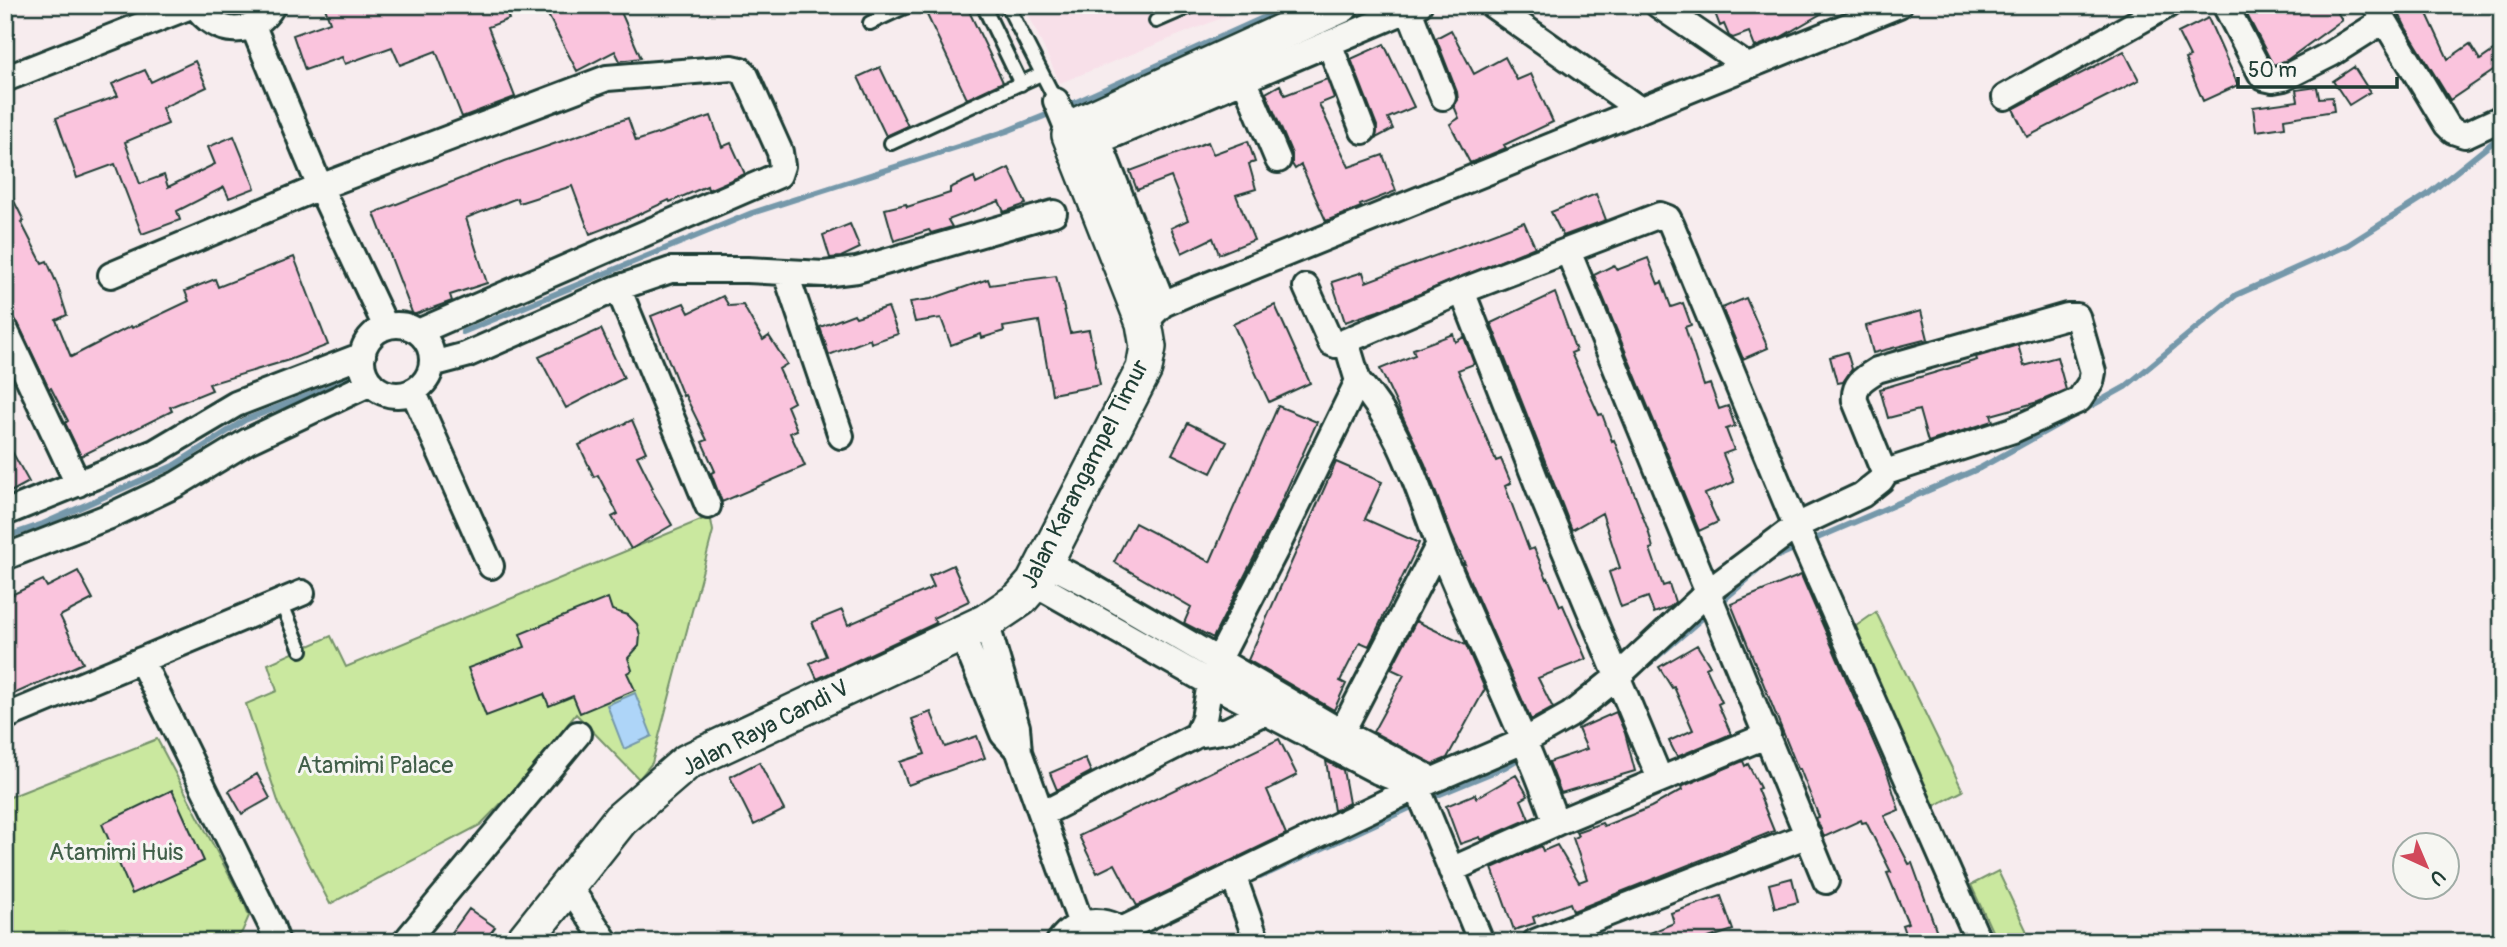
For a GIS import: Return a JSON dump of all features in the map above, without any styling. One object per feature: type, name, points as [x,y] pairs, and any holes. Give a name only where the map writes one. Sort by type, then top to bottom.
[{"type":"street","points":[[5,79],[194,5],[202,16],[213,24],[225,29],[239,29],[253,26],[264,18],[273,5]]},
{"type":"street","points":[[1073,130],[1081,122],[1341,5]]},
{"type":"street","points":[[1492,5],[1639,109]]},
{"type":"street","points":[[1658,5],[1747,66]]},
{"type":"street","points":[[1153,313],[1639,109],[1899,5]]},
{"type":"street","points":[[2005,97],[2168,5]]},
{"type":"street","points":[[2225,5],[2264,78],[2284,78],[2331,54],[2379,13],[2446,125],[2453,131],[2465,135],[2502,118]]},
{"type":"street","points":[[1073,130],[1244,79],[1414,7],[1443,97]]},
{"type":"street","points":[[253,26],[320,187],[386,327]]},
{"type":"street","points":[[1329,43],[1363,131]]},
{"type":"street","points":[[111,275],[320,187],[598,80],[732,68],[741,70],[746,76],[780,152],[782,166],[779,175],[418,332]]},
{"type":"street","points":[[1244,79],[1278,160]]},
{"type":"street","name":"Jalan Karangampel Timur","points":[[1033,581],[1144,369],[1153,313],[1073,130]]},
{"type":"street","points":[[432,365],[467,355],[618,288],[671,270],[747,270],[786,274],[824,274],[857,270],[1054,213]]},
{"type":"street","points":[[1306,287],[1331,343],[1336,345],[1462,291],[1660,215],[1668,218],[1803,539],[1979,942]]},
{"type":"street","points":[[1569,251],[1826,881]]},
{"type":"street","points":[[786,274],[841,436]]},
{"type":"street","points":[[618,288],[708,506]]},
{"type":"street","points":[[1462,291],[1620,686],[1660,779]]},
{"type":"street","points":[[1059,942],[1070,929],[1095,921],[1109,923],[1127,936],[1233,875],[1424,790],[1529,748],[1570,715],[1620,686],[1713,602],[1862,495],[1881,480],[1886,472],[2013,430],[2079,400],[2091,382],[2093,372],[2077,317],[2067,316],[1877,370],[1860,381],[1854,394],[1855,401],[1886,472]]},
{"type":"street","points":[[399,326],[418,332],[429,346],[432,365],[426,380],[413,391],[395,395],[377,389],[365,375],[363,355],[371,338],[386,327],[399,326]]},
{"type":"street","points":[[5,329],[78,484]]},
{"type":"street","points":[[1346,341],[1358,381],[1377,401],[1392,427],[1417,485],[1438,546],[1529,748],[1556,823]]},
{"type":"street","points":[[5,513],[155,452],[236,404],[363,355]]},
{"type":"street","points":[[1198,735],[1214,672],[1358,381]]},
{"type":"street","points":[[5,557],[110,516],[177,484],[248,441],[371,383]]},
{"type":"street","points":[[413,391],[491,566]]},
{"type":"street","points":[[1338,740],[1438,546]]},
{"type":"street","points":[[1033,581],[1086,583],[1266,711],[1338,740]]},
{"type":"street","name":"Jalan Raya Candi V","points":[[523,942],[620,820],[687,762],[973,627],[1033,581]]},
{"type":"street","points":[[5,717],[291,597]]},
{"type":"street","points":[[973,627],[1003,734],[1019,752],[1081,924]]},
{"type":"street","points":[[141,660],[277,942]]},
{"type":"street","points":[[1214,672],[1424,790],[1451,870],[1481,942]]},
{"type":"street","points":[[1042,814],[1198,735],[1228,730],[1266,711]]},
{"type":"street","points":[[405,942],[578,734]]},
{"type":"street","points":[[1451,870],[1556,823],[1768,735]]},
{"type":"street","points":[[1535,942],[1808,835]]},
{"type":"street","points":[[1233,875],[1257,942]]},
{"type":"street","points":[[568,885],[606,942]]},
{"type":"lane","points":[[870,23],[909,5]]},
{"type":"lane","points":[[983,5],[1021,84]]},
{"type":"lane","points":[[1007,5],[1041,74],[1073,130]]},
{"type":"lane","points":[[1156,21],[1193,5]]},
{"type":"lane","points":[[891,143],[1041,74]]},
{"type":"lane","points":[[291,597],[301,650]]},
{"type":"shaded area","points":[[1024,5],[1254,5],[1060,83]]},
{"type":"green space","name":"Atamimi Palace","points":[[703,519],[711,520],[713,531],[652,763],[639,779],[576,714],[516,788],[480,825],[330,904],[280,807],[246,704],[277,691],[268,664],[331,636],[346,667]]},
{"type":"green space","points":[[1876,612],[1963,791],[1928,809],[1856,626]]},
{"type":"green space","name":"Atamimi Huis","points":[[157,739],[245,905],[249,916],[242,932],[231,942],[5,942],[5,799]]},
{"type":"green space","points":[[1998,871],[2029,936],[2018,942],[1997,942],[1971,885]]},
{"type":"water","points":[[635,693],[652,736],[624,749],[607,705]]},
{"type":"water","points":[[1086,933],[1108,935],[1119,942],[1073,942]]},
{"type":"building","points":[[324,5],[503,5],[509,19],[488,27],[515,97],[462,117],[436,51],[400,65],[392,47],[345,64],[342,57],[305,70],[293,35],[330,22]]},
{"type":"building","points":[[570,5],[618,5],[641,58],[620,61],[615,51],[577,71],[547,13]]},
{"type":"building","points":[[947,5],[966,5],[1003,82],[967,99],[927,15]]},
{"type":"building","points":[[1712,5],[1836,5],[1781,37],[1755,47],[1749,32],[1733,38],[1729,36],[1724,24],[1720,26]]},
{"type":"building","points":[[2242,5],[2333,5],[2342,20],[2287,60],[2273,65]]},
{"type":"building","points":[[2395,5],[2423,5],[2448,59],[2470,44],[2480,60],[2502,45],[2502,65],[2450,100]]},
{"type":"building","points":[[2208,18],[2238,85],[2203,101],[2185,59],[2190,57],[2178,33]]},
{"type":"building","points":[[1451,30],[1474,74],[1505,57],[1517,80],[1531,74],[1553,122],[1504,145],[1506,148],[1470,163],[1450,124],[1459,118],[1454,106],[1458,100],[1457,92],[1436,38]]},
{"type":"building","points":[[1384,44],[1414,107],[1388,118],[1393,129],[1376,138],[1377,126],[1351,59]]},
{"type":"building","points":[[2124,51],[2139,80],[2027,137],[2013,109]]},
{"type":"building","points":[[195,61],[207,87],[162,108],[168,124],[125,142],[140,184],[164,175],[168,187],[215,164],[208,147],[234,136],[255,188],[229,198],[224,187],[177,211],[180,220],[142,234],[115,164],[77,178],[56,118],[118,96],[112,84],[145,70],[151,82]]},
{"type":"building","points":[[880,67],[908,126],[886,136],[858,77]]},
{"type":"building","points":[[2354,67],[2370,92],[2349,105],[2333,81]]},
{"type":"building","points":[[1327,79],[1334,98],[1319,104],[1349,167],[1383,155],[1396,191],[1326,221],[1301,165],[1295,169],[1292,164],[1292,154],[1266,93],[1280,85],[1285,95]]},
{"type":"building","points":[[2317,87],[2319,98],[2332,97],[2334,111],[2284,119],[2285,127],[2256,131],[2253,107],[2298,101],[2296,90]]},
{"type":"building","points":[[711,116],[722,147],[731,143],[745,174],[708,190],[707,186],[670,202],[669,200],[590,234],[572,186],[519,203],[517,198],[466,218],[487,283],[450,295],[452,301],[413,315],[374,213],[505,161],[628,118],[636,141]]},
{"type":"building","points":[[1248,141],[1255,162],[1249,164],[1256,189],[1236,195],[1254,240],[1219,254],[1213,238],[1182,253],[1171,228],[1188,220],[1171,177],[1137,190],[1130,171],[1208,142],[1213,154]]},
{"type":"building","points":[[1009,168],[1026,204],[1004,212],[999,201],[948,220],[952,227],[931,233],[929,230],[894,241],[885,209],[906,204],[907,207],[950,193],[950,188],[974,177],[976,184]]},
{"type":"building","points":[[5,183],[42,263],[47,261],[57,284],[67,315],[56,320],[71,357],[131,326],[132,328],[189,301],[185,291],[215,279],[218,287],[294,257],[328,345],[289,360],[209,384],[212,390],[170,407],[172,411],[81,456],[65,423],[68,421],[51,388],[49,389],[18,323],[9,315],[5,304]]},
{"type":"building","points":[[1596,194],[1606,220],[1563,236],[1551,212]]},
{"type":"building","points":[[1524,222],[1535,247],[1345,322],[1332,282],[1363,272],[1366,282]]},
{"type":"building","points":[[850,224],[860,248],[841,257],[830,258],[823,235]]},
{"type":"building","points":[[1648,258],[1658,284],[1662,282],[1671,307],[1683,303],[1691,325],[1685,327],[1704,386],[1710,384],[1719,409],[1728,406],[1735,426],[1726,429],[1734,450],[1723,454],[1734,482],[1705,494],[1718,522],[1699,531],[1594,275],[1614,265],[1617,270]]},
{"type":"building","points":[[1056,276],[1070,333],[1089,330],[1100,385],[1052,394],[1039,321],[1003,327],[1004,331],[982,338],[981,334],[951,345],[941,318],[915,322],[910,302],[931,299],[988,279],[990,285]]},
{"type":"building","points":[[1555,293],[1576,351],[1571,353],[1599,415],[1602,414],[1612,441],[1614,440],[1648,530],[1653,548],[1650,549],[1663,586],[1669,584],[1675,602],[1670,607],[1654,613],[1648,597],[1621,607],[1609,572],[1620,568],[1602,513],[1572,530],[1491,323]]},
{"type":"building","points":[[723,296],[729,306],[743,305],[763,340],[769,336],[787,364],[779,369],[794,402],[787,406],[797,430],[790,433],[805,466],[722,502],[711,473],[715,471],[702,442],[707,440],[685,395],[683,396],[651,316],[684,303],[689,313]]},
{"type":"building","points":[[1746,298],[1768,348],[1743,359],[1722,308]]},
{"type":"building","points":[[1275,305],[1310,383],[1269,402],[1233,324]]},
{"type":"building","points":[[888,307],[898,334],[871,343],[870,339],[829,355],[820,327],[854,314],[856,317]]},
{"type":"building","points":[[1921,311],[1928,339],[1873,353],[1866,326]]},
{"type":"building","points":[[601,329],[624,378],[566,408],[539,357]]},
{"type":"building","points":[[1453,334],[1455,342],[1464,337],[1474,364],[1458,370],[1496,461],[1501,459],[1511,483],[1505,486],[1529,550],[1534,548],[1586,659],[1538,678],[1553,708],[1531,720],[1462,563],[1465,564],[1425,464],[1380,369],[1415,355],[1413,349]]},
{"type":"building","points":[[2018,345],[2024,366],[2057,357],[2066,390],[2038,402],[1991,415],[1993,421],[1928,442],[1919,410],[1888,418],[1880,389]]},
{"type":"building","points":[[1847,352],[1852,369],[1843,382],[1837,383],[1830,357]]},
{"type":"building","points":[[1278,406],[1317,422],[1274,518],[1213,638],[1184,623],[1191,607],[1114,562],[1135,523],[1210,562]]},
{"type":"building","points":[[632,420],[646,452],[637,456],[653,488],[651,489],[672,525],[631,549],[612,517],[618,514],[598,475],[594,477],[579,445]]},
{"type":"building","points":[[1188,423],[1227,442],[1211,473],[1172,454]]},
{"type":"building","points":[[5,439],[29,482],[5,495]]},
{"type":"building","points":[[1336,462],[1382,482],[1365,519],[1419,543],[1369,646],[1360,642],[1340,681],[1346,684],[1334,710],[1248,660]]},
{"type":"building","points":[[953,565],[969,601],[933,618],[936,623],[817,679],[810,663],[826,656],[812,622],[842,610],[848,625],[934,587],[929,576]]},
{"type":"building","points":[[78,571],[93,599],[60,616],[83,663],[5,698],[5,598],[43,580],[47,587]]},
{"type":"building","points":[[1801,575],[1888,775],[1899,810],[1884,816],[1909,864],[1912,863],[1938,935],[1918,942],[1908,942],[1902,925],[1908,923],[1887,873],[1891,872],[1866,822],[1862,823],[1861,820],[1824,837],[1800,769],[1731,604]]},
{"type":"building","points":[[608,598],[612,610],[628,615],[637,624],[639,646],[628,658],[632,670],[627,673],[635,690],[580,713],[573,696],[549,706],[544,694],[486,716],[468,668],[525,647],[520,634]]},
{"type":"building","points":[[1416,621],[1466,645],[1485,689],[1447,758],[1433,764],[1373,732],[1404,675],[1391,669]]},
{"type":"building","points":[[1697,645],[1710,666],[1706,668],[1722,702],[1718,704],[1731,734],[1677,757],[1669,741],[1693,730],[1674,687],[1672,688],[1659,667]]},
{"type":"building","points":[[931,712],[945,747],[977,736],[985,758],[908,785],[900,762],[925,754],[912,719]]},
{"type":"building","points":[[1616,712],[1625,733],[1635,771],[1561,793],[1549,762],[1587,749],[1578,729]]},
{"type":"building","points":[[1279,739],[1297,775],[1267,790],[1286,834],[1137,906],[1115,864],[1097,873],[1079,836]]},
{"type":"building","points":[[1085,758],[1091,772],[1057,790],[1050,773]]},
{"type":"building","points":[[1326,761],[1343,770],[1349,803],[1334,811]]},
{"type":"building","points":[[1743,761],[1745,766],[1748,764],[1760,788],[1757,789],[1774,831],[1573,911],[1570,903],[1533,917],[1535,923],[1514,930],[1492,868],[1541,846],[1543,851],[1557,845],[1579,882],[1587,879],[1573,838],[1578,836],[1576,832],[1602,823],[1604,826],[1651,807],[1682,790],[1681,787]]},
{"type":"building","points":[[759,762],[784,810],[754,825],[730,777]]},
{"type":"building","points":[[257,774],[270,798],[242,814],[229,791]]},
{"type":"building","points":[[1516,775],[1528,796],[1521,800],[1529,819],[1481,840],[1480,837],[1460,844],[1446,806],[1475,794],[1476,798]]},
{"type":"building","points":[[172,790],[204,861],[132,894],[102,824]]},
{"type":"building","points":[[1792,878],[1798,902],[1775,908],[1769,884]]},
{"type":"building","points":[[1721,896],[1733,930],[1696,942],[1629,942],[1674,923],[1671,913]]},
{"type":"building","points":[[469,909],[495,927],[484,942],[445,942]]},
{"type":"waterway","points":[[1063,108],[1292,5]]},
{"type":"waterway","points":[[463,332],[752,213],[1007,131],[1054,112]]},
{"type":"waterway","points":[[1808,542],[1980,468],[2125,387],[2236,295],[2348,245],[2427,195],[2502,135]]},
{"type":"waterway","points":[[5,537],[43,524],[173,466],[245,420],[353,378]]},
{"type":"waterway","points":[[1719,604],[1771,559],[1798,547]]},
{"type":"waterway","points":[[1650,663],[1708,613]]},
{"type":"waterway","points":[[1428,799],[1505,767],[1523,756]]},
{"type":"waterway","points":[[1260,877],[1418,804]]}]
